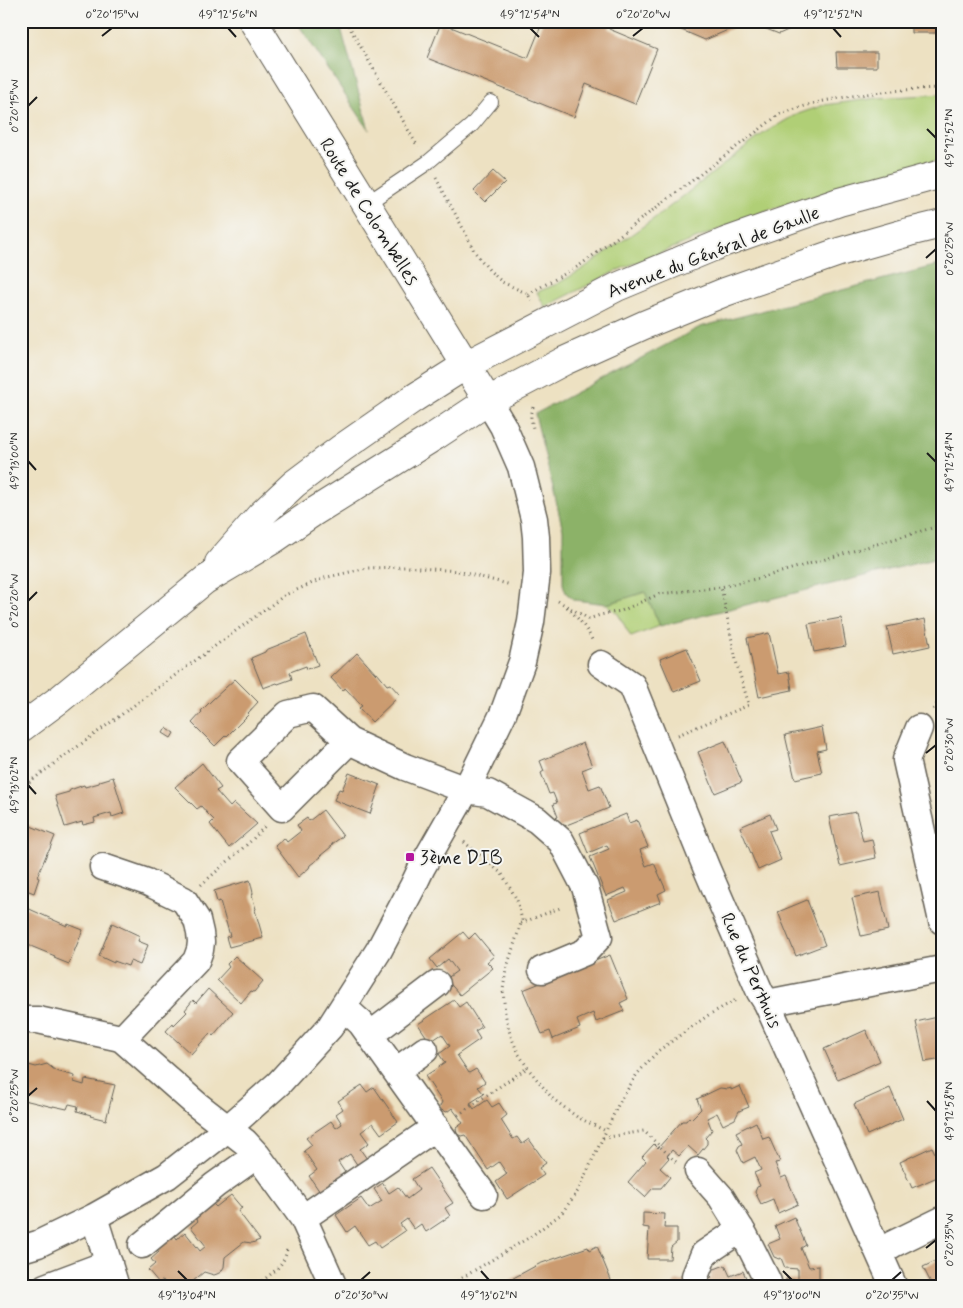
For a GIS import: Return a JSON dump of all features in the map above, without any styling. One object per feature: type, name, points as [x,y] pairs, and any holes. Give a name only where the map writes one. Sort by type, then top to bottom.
[{"type":"main road","name":"Route de Colombelles","points":[[253,21],[488,401]]},
{"type":"main road","name":"Avenue du Général de Gaulle","points":[[205,580],[260,516],[294,484],[414,398],[466,365],[617,287],[725,242],[839,202],[942,174]]},
{"type":"main road","points":[[21,728],[60,699],[205,580],[274,539],[488,401],[590,349],[726,292],[853,248],[942,224]]},
{"type":"street","points":[[21,1249],[38,1244],[94,1217],[167,1176],[227,1129],[279,1083],[330,1027],[379,950],[422,867],[466,790],[503,714],[522,662],[531,622],[536,574],[534,519],[521,468],[503,426],[488,401]]},
{"type":"street","name":"Rue du Perthuis","points":[[601,664],[632,685],[706,867],[763,998],[894,1287]]},
{"type":"street","points":[[349,741],[282,808],[240,761],[288,714],[313,708],[349,741],[405,767],[466,790],[488,793],[537,820],[561,841],[585,886],[599,937],[585,952],[542,970]]},
{"type":"street","points":[[919,728],[906,760],[942,921]]},
{"type":"street","points":[[103,867],[147,882],[184,900],[197,920],[202,942],[196,961],[122,1039]]},
{"type":"street","points":[[763,998],[942,969]]},
{"type":"street","points":[[370,1035],[437,984]]},
{"type":"street","points":[[342,1010],[361,1023],[484,1194]]},
{"type":"street","points":[[21,1020],[38,1020],[122,1039],[196,1104],[245,1142],[257,1155],[303,1218],[334,1287]]},
{"type":"street","points":[[396,1071],[425,1050]]},
{"type":"street","points":[[303,1218],[437,1128]]},
{"type":"street","points":[[142,1245],[215,1185],[257,1155]]},
{"type":"street","points":[[698,1171],[722,1197],[741,1228],[769,1287]]},
{"type":"street","points":[[45,1287],[113,1275],[94,1217]]},
{"type":"street","points":[[879,1253],[942,1220]]},
{"type":"street","points":[[695,1276],[704,1254],[741,1228]]},
{"type":"lane","points":[[366,204],[427,163],[472,125],[492,102]]},
{"type":"path","points":[[346,21],[427,163],[474,251],[489,270],[502,282],[528,294],[579,266],[780,114],[829,100],[883,92],[942,88]]},
{"type":"path","points":[[556,600],[589,619],[621,610],[659,594],[721,587],[764,577],[942,525]]},
{"type":"path","points":[[21,788],[285,595],[324,578],[367,568],[407,567],[458,571],[512,585]]},
{"type":"path","points":[[657,744],[749,705],[721,587]]},
{"type":"path","points":[[560,601],[580,620],[590,634],[601,664]]},
{"type":"path","points":[[184,900],[252,840],[282,808]]},
{"type":"path","points":[[464,842],[502,874],[518,900],[522,920],[506,970],[503,990],[505,1013],[510,1034],[518,1053],[527,1068],[553,1099],[577,1117],[606,1131]]},
{"type":"path","points":[[521,923],[560,908]]},
{"type":"path","points":[[450,1287],[530,1237],[561,1214],[578,1191],[618,1105],[637,1074],[658,1051],[710,1014],[736,1000],[763,998]]},
{"type":"path","points":[[437,1128],[527,1068]]},
{"type":"path","points":[[603,1138],[644,1131],[683,1170],[698,1171]]},
{"type":"path","points":[[254,1287],[283,1262],[287,1253],[287,1232],[303,1218]]},
{"type":"green space","points":[[296,21],[339,21],[369,130]]},
{"type":"green space","points":[[942,94],[942,159],[765,211],[618,270],[545,307],[537,292],[557,284],[581,270],[659,215],[764,133],[795,115],[824,105],[878,98]]},
{"type":"green space","points":[[942,264],[942,557],[660,626],[645,592],[607,604],[574,600],[566,593],[563,584],[563,530],[535,414],[700,327]]},
{"type":"green space","points":[[645,592],[660,626],[631,637],[618,614],[607,604]]},
{"type":"building","points":[[543,21],[612,21],[609,29],[657,49],[635,104],[586,84],[574,117],[427,58],[441,23],[528,58]]},
{"type":"building","points":[[670,21],[739,21],[737,26],[705,40],[672,26]]},
{"type":"building","points":[[746,21],[808,21],[779,34]]},
{"type":"building","points":[[911,21],[936,21],[936,33],[911,33]]},
{"type":"building","points":[[836,52],[877,52],[877,67],[837,67]]},
{"type":"building","points":[[493,171],[505,182],[485,202],[474,191]]},
{"type":"building","points":[[841,618],[846,646],[814,652],[808,624]]},
{"type":"building","points":[[925,619],[930,646],[893,654],[887,627]]},
{"type":"building","points":[[769,633],[778,674],[789,672],[792,690],[759,697],[747,638]]},
{"type":"building","points":[[306,634],[318,665],[307,669],[306,666],[290,672],[292,679],[263,688],[251,658]]},
{"type":"building","points":[[687,648],[701,681],[674,692],[660,659]]},
{"type":"building","points":[[357,653],[387,685],[390,684],[400,695],[372,722],[359,708],[362,706],[345,688],[343,691],[331,678]]},
{"type":"building","points":[[235,679],[258,702],[249,714],[215,746],[192,723],[201,711]]},
{"type":"building","points":[[822,727],[826,749],[817,751],[822,773],[795,779],[785,735]]},
{"type":"building","points":[[166,728],[174,733],[171,738],[163,733]]},
{"type":"building","points":[[725,741],[742,782],[715,793],[698,752]]},
{"type":"building","points":[[583,743],[592,766],[582,770],[589,789],[600,785],[609,808],[559,828],[555,818],[558,817],[553,804],[557,803],[553,793],[549,794],[541,773],[544,771],[540,761]]},
{"type":"building","points":[[202,763],[221,788],[216,791],[230,807],[234,803],[257,824],[229,848],[210,824],[214,820],[201,806],[197,809],[175,787]]},
{"type":"building","points":[[349,773],[380,785],[370,814],[334,800],[339,789],[342,790]]},
{"type":"building","points":[[113,777],[124,813],[112,817],[111,813],[94,818],[95,822],[83,825],[82,822],[65,827],[55,796]]},
{"type":"building","points":[[323,810],[343,836],[298,877],[275,846],[284,838],[287,842],[301,831],[297,825],[307,818],[309,821]]},
{"type":"building","points":[[856,812],[863,841],[872,839],[876,858],[840,866],[829,817]]},
{"type":"building","points":[[626,814],[629,823],[637,820],[648,847],[640,850],[646,866],[654,863],[666,890],[658,894],[661,902],[616,920],[608,900],[627,892],[625,888],[606,896],[590,857],[609,849],[607,845],[588,853],[580,833]]},
{"type":"building","points":[[770,814],[776,829],[769,831],[781,860],[758,870],[740,827]]},
{"type":"building","points":[[21,822],[55,836],[37,877],[39,878],[34,893],[21,888]]},
{"type":"building","points":[[250,880],[255,910],[263,938],[229,947],[226,937],[230,936],[220,901],[217,902],[214,891]]},
{"type":"building","points":[[880,892],[888,930],[861,936],[852,898]]},
{"type":"building","points":[[807,900],[825,945],[796,956],[778,912]]},
{"type":"building","points":[[25,907],[67,926],[68,924],[83,930],[69,964],[28,945],[27,947],[21,945],[21,917]]},
{"type":"building","points":[[112,923],[140,936],[138,941],[148,945],[140,965],[130,961],[128,966],[114,961],[114,963],[99,956]]},
{"type":"building","points":[[463,932],[469,939],[475,933],[494,956],[487,962],[493,968],[460,995],[446,979],[457,971],[448,959],[437,968],[430,959]]},
{"type":"building","points":[[610,955],[628,999],[620,1003],[624,1011],[596,1022],[593,1013],[577,1020],[580,1028],[553,1039],[550,1031],[542,1034],[523,990]]},
{"type":"building","points":[[235,956],[263,981],[241,1003],[217,980],[229,967],[227,964]]},
{"type":"building","points":[[208,989],[233,1012],[213,1036],[210,1033],[191,1054],[166,1031],[187,1012],[185,1010],[193,1000],[196,1003]]},
{"type":"building","points":[[454,1000],[459,1007],[466,1002],[482,1027],[475,1031],[480,1039],[457,1055],[469,1073],[476,1069],[485,1082],[478,1087],[484,1094],[470,1103],[474,1109],[487,1100],[492,1107],[499,1103],[507,1115],[501,1120],[513,1139],[517,1137],[522,1144],[529,1139],[546,1163],[539,1168],[544,1175],[507,1199],[496,1182],[507,1174],[499,1162],[488,1170],[465,1135],[457,1134],[456,1128],[463,1123],[452,1108],[447,1112],[441,1110],[442,1102],[425,1076],[445,1063],[439,1054],[450,1046],[442,1034],[430,1042],[418,1024]]},
{"type":"building","points":[[942,1016],[942,1059],[925,1062],[916,1022]]},
{"type":"building","points":[[866,1030],[880,1061],[838,1080],[824,1049]]},
{"type":"building","points":[[21,1063],[36,1067],[47,1064],[56,1071],[75,1076],[74,1082],[84,1085],[85,1079],[115,1085],[106,1120],[77,1111],[78,1106],[69,1104],[67,1109],[21,1098]]},
{"type":"building","points":[[362,1085],[367,1092],[374,1087],[398,1122],[381,1134],[373,1123],[361,1132],[369,1143],[360,1149],[367,1159],[358,1166],[350,1154],[338,1162],[346,1174],[320,1192],[309,1176],[317,1170],[304,1151],[312,1145],[306,1138],[331,1121],[336,1128],[342,1124],[336,1114],[343,1109],[338,1101]]},
{"type":"building","points":[[740,1086],[749,1107],[739,1111],[735,1119],[723,1125],[717,1113],[707,1118],[712,1130],[705,1138],[707,1144],[698,1155],[688,1146],[679,1156],[672,1150],[667,1156],[669,1158],[660,1168],[670,1177],[661,1188],[653,1188],[645,1197],[628,1182],[646,1161],[642,1157],[654,1144],[658,1148],[682,1121],[686,1121],[689,1117],[691,1119],[701,1109],[697,1099],[720,1088],[731,1088],[731,1090]]},
{"type":"building","points":[[890,1088],[903,1119],[867,1135],[854,1104]]},
{"type":"building","points":[[756,1122],[763,1139],[769,1137],[780,1162],[775,1163],[781,1178],[786,1176],[798,1204],[778,1213],[773,1199],[761,1204],[755,1192],[757,1187],[760,1186],[754,1173],[761,1170],[755,1157],[743,1163],[737,1150],[742,1144],[736,1132]]},
{"type":"building","points":[[932,1147],[942,1167],[942,1175],[912,1188],[900,1162]]},
{"type":"building","points":[[429,1168],[453,1203],[445,1208],[450,1216],[426,1232],[421,1224],[414,1229],[407,1219],[400,1224],[405,1231],[380,1248],[375,1241],[368,1245],[355,1226],[347,1232],[336,1215],[361,1198],[369,1209],[382,1201],[374,1189],[383,1183],[389,1193],[398,1187],[407,1199],[419,1190],[412,1179]]},
{"type":"building","points":[[231,1195],[242,1208],[238,1211],[260,1240],[252,1243],[244,1242],[225,1257],[224,1267],[217,1274],[204,1272],[186,1287],[168,1287],[163,1280],[159,1283],[148,1270],[155,1264],[151,1259],[159,1252],[155,1247],[173,1233],[177,1239],[185,1232],[200,1251],[206,1246],[191,1227],[198,1221],[194,1216],[212,1203],[216,1207]]},
{"type":"building","points":[[643,1213],[665,1214],[664,1228],[677,1228],[677,1242],[671,1247],[670,1259],[647,1259],[649,1228],[643,1227]]},
{"type":"building","points":[[794,1217],[806,1245],[801,1248],[809,1267],[819,1266],[819,1287],[785,1287],[786,1279],[798,1280],[798,1269],[785,1268],[781,1258],[774,1257],[768,1244],[780,1239],[775,1226]]},
{"type":"building","points":[[597,1246],[611,1280],[603,1284],[604,1287],[497,1287],[539,1264],[588,1247],[589,1250]]},
{"type":"building","points":[[942,1258],[942,1287],[933,1287],[923,1267]]},
{"type":"building","points":[[725,1265],[730,1276],[743,1271],[750,1287],[702,1287],[702,1281],[712,1277],[710,1275],[712,1270]]},
{"type":"building","points":[[676,1281],[691,1281],[691,1287],[674,1287],[673,1284]]},
{"type":"place","name":"3ème DIB","points":[[410,857]]}]
